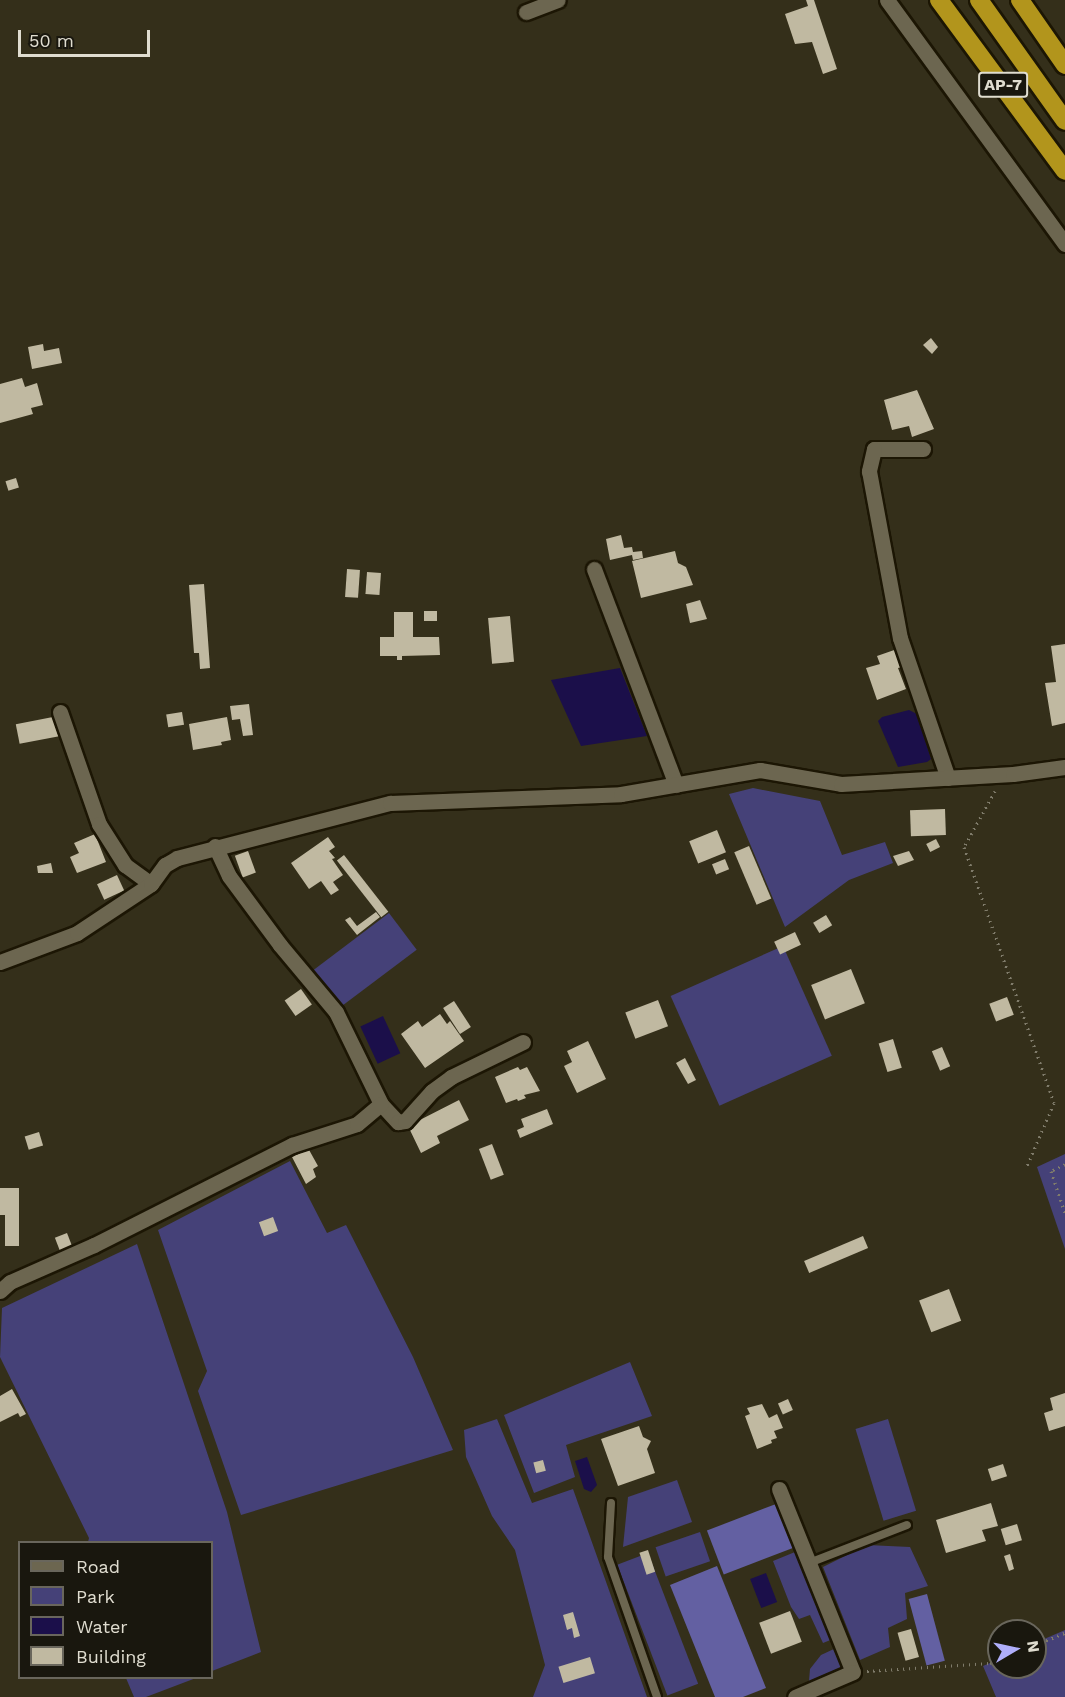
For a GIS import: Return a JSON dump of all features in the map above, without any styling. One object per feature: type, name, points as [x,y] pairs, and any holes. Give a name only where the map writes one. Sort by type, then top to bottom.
[{"type":"highway","name":"AP-7","points":[[939,0],[1065,171]]},
{"type":"highway","points":[[979,0],[1065,121]]},
{"type":"highway","points":[[1020,0],[1065,65]]},
{"type":"street","points":[[526,12],[558,0]]},
{"type":"street","points":[[887,0],[1065,244]]},
{"type":"street","points":[[923,449],[874,449],[869,471],[900,638],[948,778]]},
{"type":"street","points":[[594,569],[676,785]]},
{"type":"street","points":[[60,712],[99,824],[125,865],[151,884]]},
{"type":"street","points":[[0,962],[77,933],[151,884],[171,862],[215,846],[390,803],[621,794],[760,770],[841,784],[1005,774],[1065,766]]},
{"type":"street","points":[[215,846],[221,862],[236,885],[280,945],[336,1012],[381,1104],[398,1122],[405,1121],[432,1090],[451,1077],[523,1042]]},
{"type":"street","points":[[0,1291],[10,1282],[94,1245],[292,1145],[357,1124],[381,1104]]},
{"type":"street","points":[[779,1489],[853,1672],[795,1697]]},
{"type":"lane","points":[[611,1503],[608,1557],[657,1697]]},
{"type":"lane","points":[[809,1563],[908,1525]]},
{"type":"path","points":[[1005,774],[964,847],[1054,1103],[1027,1166]]},
{"type":"path","points":[[1065,1164],[1051,1171],[1065,1213]]},
{"type":"path","points":[[1047,1640],[1065,1633]]},
{"type":"path","points":[[853,1672],[987,1664]]},
{"type":"green space","points":[[753,788],[820,801],[842,855],[885,842],[893,863],[849,880],[785,927],[729,794]]},
{"type":"green space","points":[[389,913],[417,950],[339,1008],[312,971]]},
{"type":"green space","points":[[783,946],[832,1056],[719,1106],[671,996]]},
{"type":"green space","points":[[1065,1154],[1065,1249],[1037,1167]]},
{"type":"green space","points":[[290,1161],[327,1233],[346,1225],[413,1357],[453,1450],[241,1515],[198,1391],[207,1371],[158,1230]]},
{"type":"green space","points":[[137,1244],[227,1512],[261,1652],[213,1671],[213,1541],[88,1541],[89,1538],[0,1357],[2,1308]]},
{"type":"green space","points":[[630,1362],[652,1416],[566,1445],[575,1477],[534,1493],[504,1415]]},
{"type":"green space","points":[[497,1419],[532,1503],[573,1489],[647,1697],[533,1697],[545,1665],[515,1550],[492,1516],[466,1457],[464,1430]]},
{"type":"green space","points":[[888,1419],[916,1511],[884,1521],[855,1429]]},
{"type":"green space","points":[[677,1480],[692,1522],[623,1547],[628,1497]]},
{"type":"green space","points":[[700,1532],[710,1561],[666,1577],[656,1547]]},
{"type":"green space","points":[[867,1545],[910,1547],[928,1586],[905,1593],[907,1619],[888,1628],[890,1647],[860,1660],[823,1567]]},
{"type":"green space","points":[[795,1552],[833,1639],[823,1643],[810,1615],[799,1619],[791,1607],[773,1561]]},
{"type":"green space","points":[[648,1553],[698,1684],[667,1696],[617,1565]]},
{"type":"green space","points":[[1065,1630],[1065,1697],[996,1697],[988,1679],[1047,1679],[1047,1638]]},
{"type":"green space","points":[[836,1648],[843,1667],[809,1681],[810,1669],[821,1655]]},
{"type":"green space","points":[[987,1664],[987,1676],[983,1666]]},
{"type":"green space","points":[[126,1679],[193,1679],[146,1697],[134,1697]]},
{"type":"shaded area","points":[[776,1504],[793,1548],[724,1574],[707,1531]]},
{"type":"shaded area","points":[[717,1566],[766,1688],[743,1697],[715,1697],[670,1585]]},
{"type":"shaded area","points":[[927,1594],[945,1661],[927,1666],[909,1599]]},
{"type":"water","points":[[620,668],[647,736],[581,746],[551,680]]},
{"type":"water","points":[[909,710],[917,714],[931,759],[927,762],[898,767],[878,721],[882,717]]},
{"type":"water","points":[[383,1016],[400,1053],[378,1064],[360,1027]]},
{"type":"water","points":[[587,1457],[597,1485],[591,1492],[584,1489],[575,1461]]},
{"type":"water","points":[[766,1573],[777,1602],[761,1608],[750,1579]]},
{"type":"building","points":[[806,0],[814,0],[837,69],[823,74],[812,42],[795,44],[785,14],[808,6]]},
{"type":"building","points":[[931,338],[938,347],[932,354],[923,345]]},
{"type":"building","points":[[43,344],[44,351],[59,348],[62,363],[32,369],[28,347]]},
{"type":"building","points":[[22,378],[25,387],[37,383],[43,405],[31,408],[33,414],[0,423],[0,384]]},
{"type":"building","points":[[917,390],[934,429],[912,437],[909,426],[892,430],[884,400]]},
{"type":"building","points":[[16,478],[19,488],[8,491],[5,481]]},
{"type":"building","points":[[621,535],[624,548],[632,547],[633,552],[642,551],[643,558],[633,560],[632,555],[610,560],[606,539]]},
{"type":"building","points":[[675,551],[678,563],[686,567],[693,585],[641,598],[632,561]]},
{"type":"building","points":[[347,569],[360,570],[358,598],[345,597]]},
{"type":"building","points":[[367,572],[381,573],[379,595],[365,594]]},
{"type":"building","points":[[204,584],[210,668],[200,669],[199,653],[194,653],[189,585]]},
{"type":"building","points":[[700,600],[707,619],[690,623],[686,604]]},
{"type":"building","points":[[424,611],[437,611],[437,621],[424,621]]},
{"type":"building","points":[[394,612],[413,612],[413,637],[439,637],[440,655],[402,656],[402,660],[397,660],[397,656],[380,656],[380,637],[394,637]]},
{"type":"building","points":[[510,616],[514,662],[492,664],[488,618]]},
{"type":"building","points":[[1065,644],[1065,723],[1052,726],[1045,683],[1056,682],[1051,646]]},
{"type":"building","points":[[900,648],[906,666],[898,668],[906,689],[877,700],[866,668],[880,664],[877,656]]},
{"type":"building","points":[[249,704],[253,735],[243,736],[240,719],[232,720],[230,706]]},
{"type":"building","points":[[182,712],[184,725],[168,727],[166,715]]},
{"type":"building","points":[[58,716],[62,736],[20,744],[16,724]]},
{"type":"building","points":[[227,717],[231,740],[221,742],[222,745],[193,750],[189,724]]},
{"type":"building","points":[[945,809],[946,835],[911,836],[910,810]]},
{"type":"building","points":[[717,830],[726,852],[698,863],[689,841]]},
{"type":"building","points":[[95,834],[106,862],[77,873],[70,857],[79,853],[74,843]]},
{"type":"building","points":[[328,837],[335,847],[329,851],[335,858],[332,859],[343,875],[333,882],[339,890],[331,895],[321,881],[309,889],[291,863]]},
{"type":"building","points":[[936,839],[940,847],[930,852],[926,844]]},
{"type":"building","points":[[749,846],[771,898],[757,905],[734,852]]},
{"type":"building","points":[[248,851],[256,873],[243,877],[235,856]]},
{"type":"building","points":[[909,851],[914,860],[898,866],[893,856]]},
{"type":"building","points":[[344,855],[388,912],[381,917],[337,861]]},
{"type":"building","points":[[725,859],[729,869],[716,874],[712,864]]},
{"type":"building","points":[[51,863],[53,873],[38,873],[37,866]]},
{"type":"building","points":[[117,875],[124,890],[104,900],[97,884]]},
{"type":"building","points":[[376,912],[380,917],[357,935],[345,920],[350,917],[357,926]]},
{"type":"building","points":[[826,915],[832,925],[819,933],[813,923]]},
{"type":"building","points":[[795,932],[801,945],[780,954],[774,942]]},
{"type":"building","points":[[851,969],[865,1003],[825,1019],[811,985]]},
{"type":"building","points":[[301,989],[312,1005],[296,1016],[285,1000]]},
{"type":"building","points":[[1007,997],[1014,1015],[996,1022],[989,1004]]},
{"type":"building","points":[[658,1000],[668,1026],[635,1039],[625,1013]]},
{"type":"building","points":[[454,1001],[471,1027],[460,1034],[443,1008]]},
{"type":"building","points":[[440,1014],[447,1024],[450,1021],[464,1041],[425,1068],[401,1034],[418,1021],[422,1027]]},
{"type":"building","points":[[893,1039],[902,1068],[887,1072],[879,1043]]},
{"type":"building","points":[[588,1041],[606,1079],[577,1093],[564,1066],[572,1062],[567,1051]]},
{"type":"building","points":[[942,1047],[950,1066],[940,1071],[932,1051]]},
{"type":"building","points":[[685,1058],[696,1080],[688,1084],[676,1063]]},
{"type":"building","points":[[518,1067],[520,1070],[527,1067],[540,1091],[524,1095],[526,1098],[518,1101],[517,1099],[506,1103],[495,1077]]},
{"type":"building","points":[[459,1100],[469,1120],[437,1136],[440,1143],[421,1153],[408,1126]]},
{"type":"building","points":[[547,1109],[553,1124],[520,1138],[517,1130],[524,1127],[521,1119]]},
{"type":"building","points":[[39,1132],[43,1145],[29,1150],[25,1136]]},
{"type":"building","points":[[492,1144],[504,1175],[491,1180],[479,1149]]},
{"type":"building","points":[[308,1148],[318,1166],[313,1169],[316,1177],[306,1184],[292,1157]]},
{"type":"building","points":[[0,1188],[19,1188],[19,1246],[5,1246],[5,1215],[0,1215]]},
{"type":"building","points":[[273,1217],[278,1231],[264,1236],[259,1222]]},
{"type":"building","points":[[67,1233],[72,1246],[60,1251],[55,1238]]},
{"type":"building","points":[[863,1236],[868,1248],[809,1273],[804,1261]]},
{"type":"building","points":[[949,1289],[961,1321],[931,1332],[919,1300]]},
{"type":"building","points":[[12,1389],[26,1414],[20,1417],[18,1413],[0,1422],[0,1396]]},
{"type":"building","points":[[1065,1393],[1065,1426],[1049,1431],[1044,1413],[1053,1410],[1050,1398]]},
{"type":"building","points":[[788,1399],[793,1410],[783,1414],[778,1403]]},
{"type":"building","points":[[762,1404],[769,1418],[777,1414],[783,1428],[774,1431],[777,1438],[771,1440],[772,1443],[757,1449],[745,1416],[750,1414],[747,1408]]},
{"type":"building","points":[[639,1426],[643,1437],[651,1441],[647,1449],[655,1473],[618,1486],[601,1439]]},
{"type":"building","points":[[543,1460],[546,1471],[536,1473],[533,1463]]},
{"type":"building","points":[[1003,1464],[1007,1476],[992,1481],[988,1469]]},
{"type":"building","points":[[991,1503],[998,1526],[982,1530],[986,1541],[946,1553],[936,1520]]},
{"type":"building","points":[[1017,1524],[1022,1540],[1006,1545],[1001,1529]]},
{"type":"building","points":[[648,1550],[655,1572],[647,1575],[639,1553]]},
{"type":"building","points":[[1010,1554],[1014,1569],[1009,1571],[1004,1556]]},
{"type":"building","points":[[790,1611],[802,1642],[771,1654],[759,1623]]},
{"type":"building","points":[[573,1612],[580,1636],[574,1638],[572,1628],[567,1630],[563,1615]]},
{"type":"building","points":[[911,1629],[919,1657],[906,1661],[898,1633]]},
{"type":"building","points":[[590,1657],[595,1673],[563,1683],[558,1667]]}]
